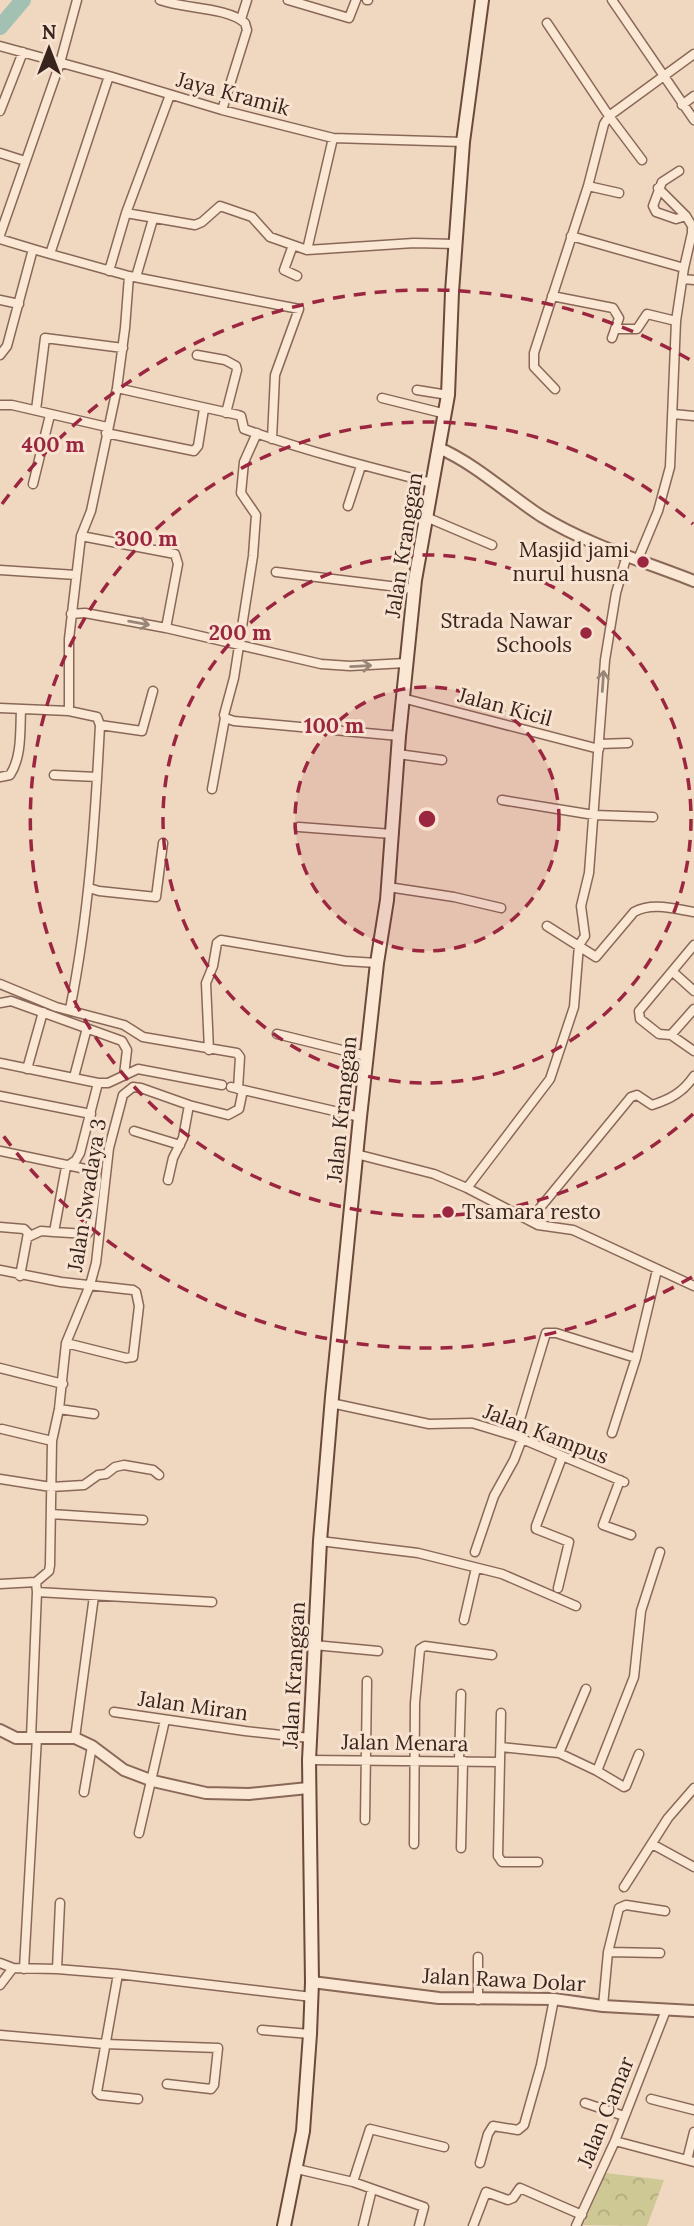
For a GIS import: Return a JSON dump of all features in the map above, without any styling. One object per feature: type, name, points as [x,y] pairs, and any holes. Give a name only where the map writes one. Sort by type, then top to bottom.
[{"type":"main road","name":"Jalan Kranggan","points":[[284,2226],[303,2131],[310,2034],[312,1982],[308,1788],[320,1541],[331,1404],[366,1056],[388,887],[402,698],[414,589],[446,414],[463,142],[482,0]]},
{"type":"street","points":[[77,0],[60,63],[0,237],[33,250],[132,277],[299,309],[275,375],[272,439]]},
{"type":"street","points":[[160,0],[228,14],[246,23],[247,30],[222,110]]},
{"type":"street","points":[[202,10],[204,0]]},
{"type":"street","points":[[241,19],[247,0]]},
{"type":"street","points":[[288,0],[349,18],[356,0]]},
{"type":"street","points":[[612,0],[694,120]]},
{"type":"street","points":[[547,23],[642,160]]},
{"type":"street","name":"Jaya Kramik","points":[[0,46],[170,96],[333,138],[463,142]]},
{"type":"street","points":[[0,111],[23,52]]},
{"type":"street","points":[[555,389],[534,368],[534,353],[588,186],[603,128],[609,116],[694,54]]},
{"type":"street","points":[[50,254],[109,76]]},
{"type":"street","points":[[109,271],[126,213],[170,96]]},
{"type":"street","points":[[682,105],[694,96]]},
{"type":"street","points":[[307,250],[333,138]]},
{"type":"street","points":[[0,153],[25,160]]},
{"type":"street","points":[[679,170],[666,178],[658,188],[653,206],[656,212],[676,219],[686,216]]},
{"type":"street","points":[[588,186],[619,193]]},
{"type":"street","points":[[467,1188],[550,1079],[575,1007],[579,945],[585,936],[581,906],[589,873],[605,660],[616,593],[658,511],[670,467],[676,321],[692,226],[686,216],[658,188]]},
{"type":"street","points":[[126,213],[195,225],[220,206],[252,217],[270,237],[307,250],[414,243],[455,244]]},
{"type":"street","points":[[69,711],[69,639],[81,536],[90,510],[117,387],[132,277],[153,219]]},
{"type":"street","points":[[570,236],[684,268]]},
{"type":"street","points":[[293,245],[284,270],[297,276]]},
{"type":"street","points":[[0,355],[7,346],[33,250]]},
{"type":"street","points":[[683,279],[694,280]]},
{"type":"street","points":[[552,296],[613,308],[619,318],[613,333],[637,329],[647,314],[676,321]]},
{"type":"street","points":[[0,300],[19,304]]},
{"type":"street","points":[[36,410],[45,338],[123,348]]},
{"type":"street","points":[[197,355],[225,360],[236,366],[226,413]]},
{"type":"street","points":[[117,387],[241,416],[244,429],[272,439],[361,466],[432,483]]},
{"type":"street","points":[[417,390],[448,395]]},
{"type":"street","points":[[382,398],[446,414]]},
{"type":"street","points":[[0,405],[36,410],[194,451],[198,446],[204,409]]},
{"type":"street","points":[[673,414],[694,416]]},
{"type":"street","points":[[33,484],[50,415]]},
{"type":"street","points":[[212,789],[225,718],[223,715],[234,677],[253,556],[256,515],[241,493],[244,462],[257,433]]},
{"type":"street","points":[[439,448],[465,460],[541,516],[566,530],[694,581]]},
{"type":"street","points":[[348,506],[361,466]]},
{"type":"street","points":[[426,517],[492,545]]},
{"type":"street","points":[[81,536],[175,554],[178,564],[166,628]]},
{"type":"street","points":[[0,570],[76,575]]},
{"type":"street","points":[[276,572],[414,589]]},
{"type":"street","points":[[71,614],[85,613],[166,628],[321,664],[350,666],[406,663]]},
{"type":"street","points":[[100,726],[142,731],[153,691]]},
{"type":"street","name":"Jalan Kicil","points":[[402,698],[599,747],[628,743]]},
{"type":"street","points":[[0,708],[69,711],[97,717],[100,726],[89,888],[80,960],[70,1009]]},
{"type":"street","points":[[0,777],[10,775],[14,769],[20,739],[21,710]]},
{"type":"street","points":[[225,718],[399,736]]},
{"type":"street","points":[[398,754],[442,760]]},
{"type":"street","points":[[54,775],[97,777]]},
{"type":"street","points":[[502,800],[594,815],[653,817]]},
{"type":"street","points":[[299,827],[393,834]]},
{"type":"street","points":[[89,888],[156,897],[163,843]]},
{"type":"street","points":[[388,887],[454,897],[502,908]]},
{"type":"street","points":[[547,926],[594,956],[600,956],[635,912],[646,907],[694,912]]},
{"type":"street","points":[[209,1050],[206,983],[213,966],[217,943],[221,940],[345,961],[377,963]]},
{"type":"street","points":[[694,945],[639,1011],[640,1018],[659,1034],[671,1035],[694,1051]]},
{"type":"street","points":[[673,972],[694,991]]},
{"type":"street","points":[[0,984],[56,1007],[124,1025],[144,1038],[239,1054],[233,1088],[239,1109],[228,1115],[189,1105],[180,1145],[173,1158],[168,1180]]},
{"type":"street","points":[[0,1003],[11,1001],[123,1042],[127,1050],[124,1075]]},
{"type":"street","points":[[671,1035],[694,1009]]},
{"type":"street","points":[[27,1069],[43,1012]]},
{"type":"street","points":[[74,1077],[87,1028]]},
{"type":"street","points":[[277,1034],[366,1056]]},
{"type":"street","points":[[0,1063],[98,1083],[108,1083],[138,1069],[360,1117]]},
{"type":"street","points":[[530,1220],[631,1097],[637,1095],[652,1105],[668,1100],[686,1088],[694,1076]]},
{"type":"street","points":[[54,1232],[66,1167],[76,1160],[80,1153],[98,1083]]},
{"type":"street","name":"Jalan Swadaya 3","points":[[36,1581],[49,1571],[50,1565],[52,1441],[59,1409],[66,1343],[96,1264],[109,1148],[123,1095],[133,1087],[141,1088],[189,1105]]},
{"type":"street","points":[[0,1096],[91,1114]]},
{"type":"street","points":[[134,1131],[180,1145]]},
{"type":"street","points":[[0,1151],[66,1167],[90,1169],[97,1175],[90,1230],[87,1234],[41,1231],[28,1237]]},
{"type":"street","points":[[356,1154],[434,1174],[538,1225],[573,1230],[694,1286]]},
{"type":"street","points":[[0,1227],[27,1231],[20,1276]]},
{"type":"street","points":[[0,1270],[20,1276],[136,1292],[139,1306],[135,1354],[126,1358],[66,1343]]},
{"type":"street","points":[[611,1433],[636,1358],[657,1270]]},
{"type":"street","points":[[475,1552],[494,1496],[514,1460],[546,1333],[556,1332],[636,1358]]},
{"type":"street","points":[[0,1368],[62,1384]]},
{"type":"street","name":"Jalan Kampus","points":[[331,1404],[429,1424],[472,1423],[518,1438],[622,1481],[603,1525],[631,1535]]},
{"type":"street","points":[[59,1409],[94,1414]]},
{"type":"street","points":[[2,1429],[52,1441]]},
{"type":"street","points":[[558,1588],[569,1542],[536,1529],[536,1526],[562,1457]]},
{"type":"street","points":[[0,1479],[51,1487],[84,1485],[97,1475],[106,1474],[115,1467],[124,1465],[153,1470],[159,1475]]},
{"type":"street","points":[[51,1514],[143,1520]]},
{"type":"street","points":[[320,1541],[418,1553],[502,1574],[576,1606]]},
{"type":"street","points":[[597,1771],[634,1677],[641,1611],[660,1552]]},
{"type":"street","points":[[464,1620],[476,1568]]},
{"type":"street","points":[[0,1584],[36,1581],[37,1592],[24,1969]]},
{"type":"street","points":[[37,1592],[212,1602]]},
{"type":"street","points":[[75,1738],[94,1596]]},
{"type":"street","points":[[314,1645],[378,1651]]},
{"type":"street","points":[[414,1844],[416,1692],[421,1647],[492,1655]]},
{"type":"street","points":[[365,1820],[367,1681]]},
{"type":"street","points":[[559,1753],[586,1689]]},
{"type":"street","points":[[461,1694],[461,1847]]},
{"type":"street","name":"Jalan Miran","points":[[114,1712],[310,1738]]},
{"type":"street","points":[[502,1713],[499,1860],[538,1862]]},
{"type":"street","points":[[139,1833],[165,1720]]},
{"type":"street","points":[[0,1730],[16,1738],[75,1738],[92,1746],[124,1770],[153,1781],[206,1793],[249,1794],[308,1788]]},
{"type":"street","points":[[84,1792],[92,1746]]},
{"type":"street","points":[[501,1747],[559,1753],[625,1787],[639,1754]]},
{"type":"street","name":"Jalan Menara","points":[[309,1760],[415,1759],[500,1762]]},
{"type":"street","points":[[624,1887],[668,1818],[694,1788]]},
{"type":"street","points":[[652,1844],[694,1867]]},
{"type":"street","points":[[57,1969],[60,1903]]},
{"type":"street","points":[[603,2006],[608,1952],[616,1913],[622,1906],[665,1911]]},
{"type":"street","points":[[608,1952],[660,1953]]},
{"type":"street","points":[[478,1957],[478,2000]]},
{"type":"street","points":[[0,1963],[13,1968],[118,1974],[312,1997]]},
{"type":"street","points":[[0,1986],[13,1968]]},
{"type":"street","points":[[118,1974],[98,2094],[138,2099]]},
{"type":"street","name":"Jalan Rawa Dolar","points":[[312,1982],[439,1998],[554,1999],[603,2006],[694,2011]]},
{"type":"street","points":[[480,2162],[493,2126],[518,2130],[524,2125],[541,2065],[554,1999]]},
{"type":"street","name":"Jalan Camar","points":[[576,2226],[615,2141],[666,2010]]},
{"type":"street","points":[[262,2030],[310,2034]]},
{"type":"street","points":[[0,2035],[105,2044],[218,2048],[214,2085],[211,2089],[167,2084]]},
{"type":"street","points":[[651,2099],[694,2110]]},
{"type":"street","points":[[585,2103],[624,2116]]},
{"type":"street","points":[[353,2182],[370,2129],[444,2147]]},
{"type":"street","points":[[615,2141],[691,2161],[694,2132]]},
{"type":"street","points":[[297,2169],[353,2182],[424,2207],[419,2226]]},
{"type":"street","points":[[603,2169],[613,2171]]},
{"type":"street","points":[[473,2226],[486,2192],[508,2200],[513,2198],[520,2188],[582,2215]]},
{"type":"street","points":[[363,2226],[372,2189]]},
{"type":"green space","points":[[606,2173],[664,2180],[647,2226],[583,2225]]},
{"type":"waterway","points":[[0,27],[23,0]]},
{"type":"place","name":"Masjid jami nurul husna","points":[[643,562]]},
{"type":"place","name":"Strada Nawar Schools","points":[[586,633]]},
{"type":"place","name":"Tsamara resto","points":[[448,1212]]}]
